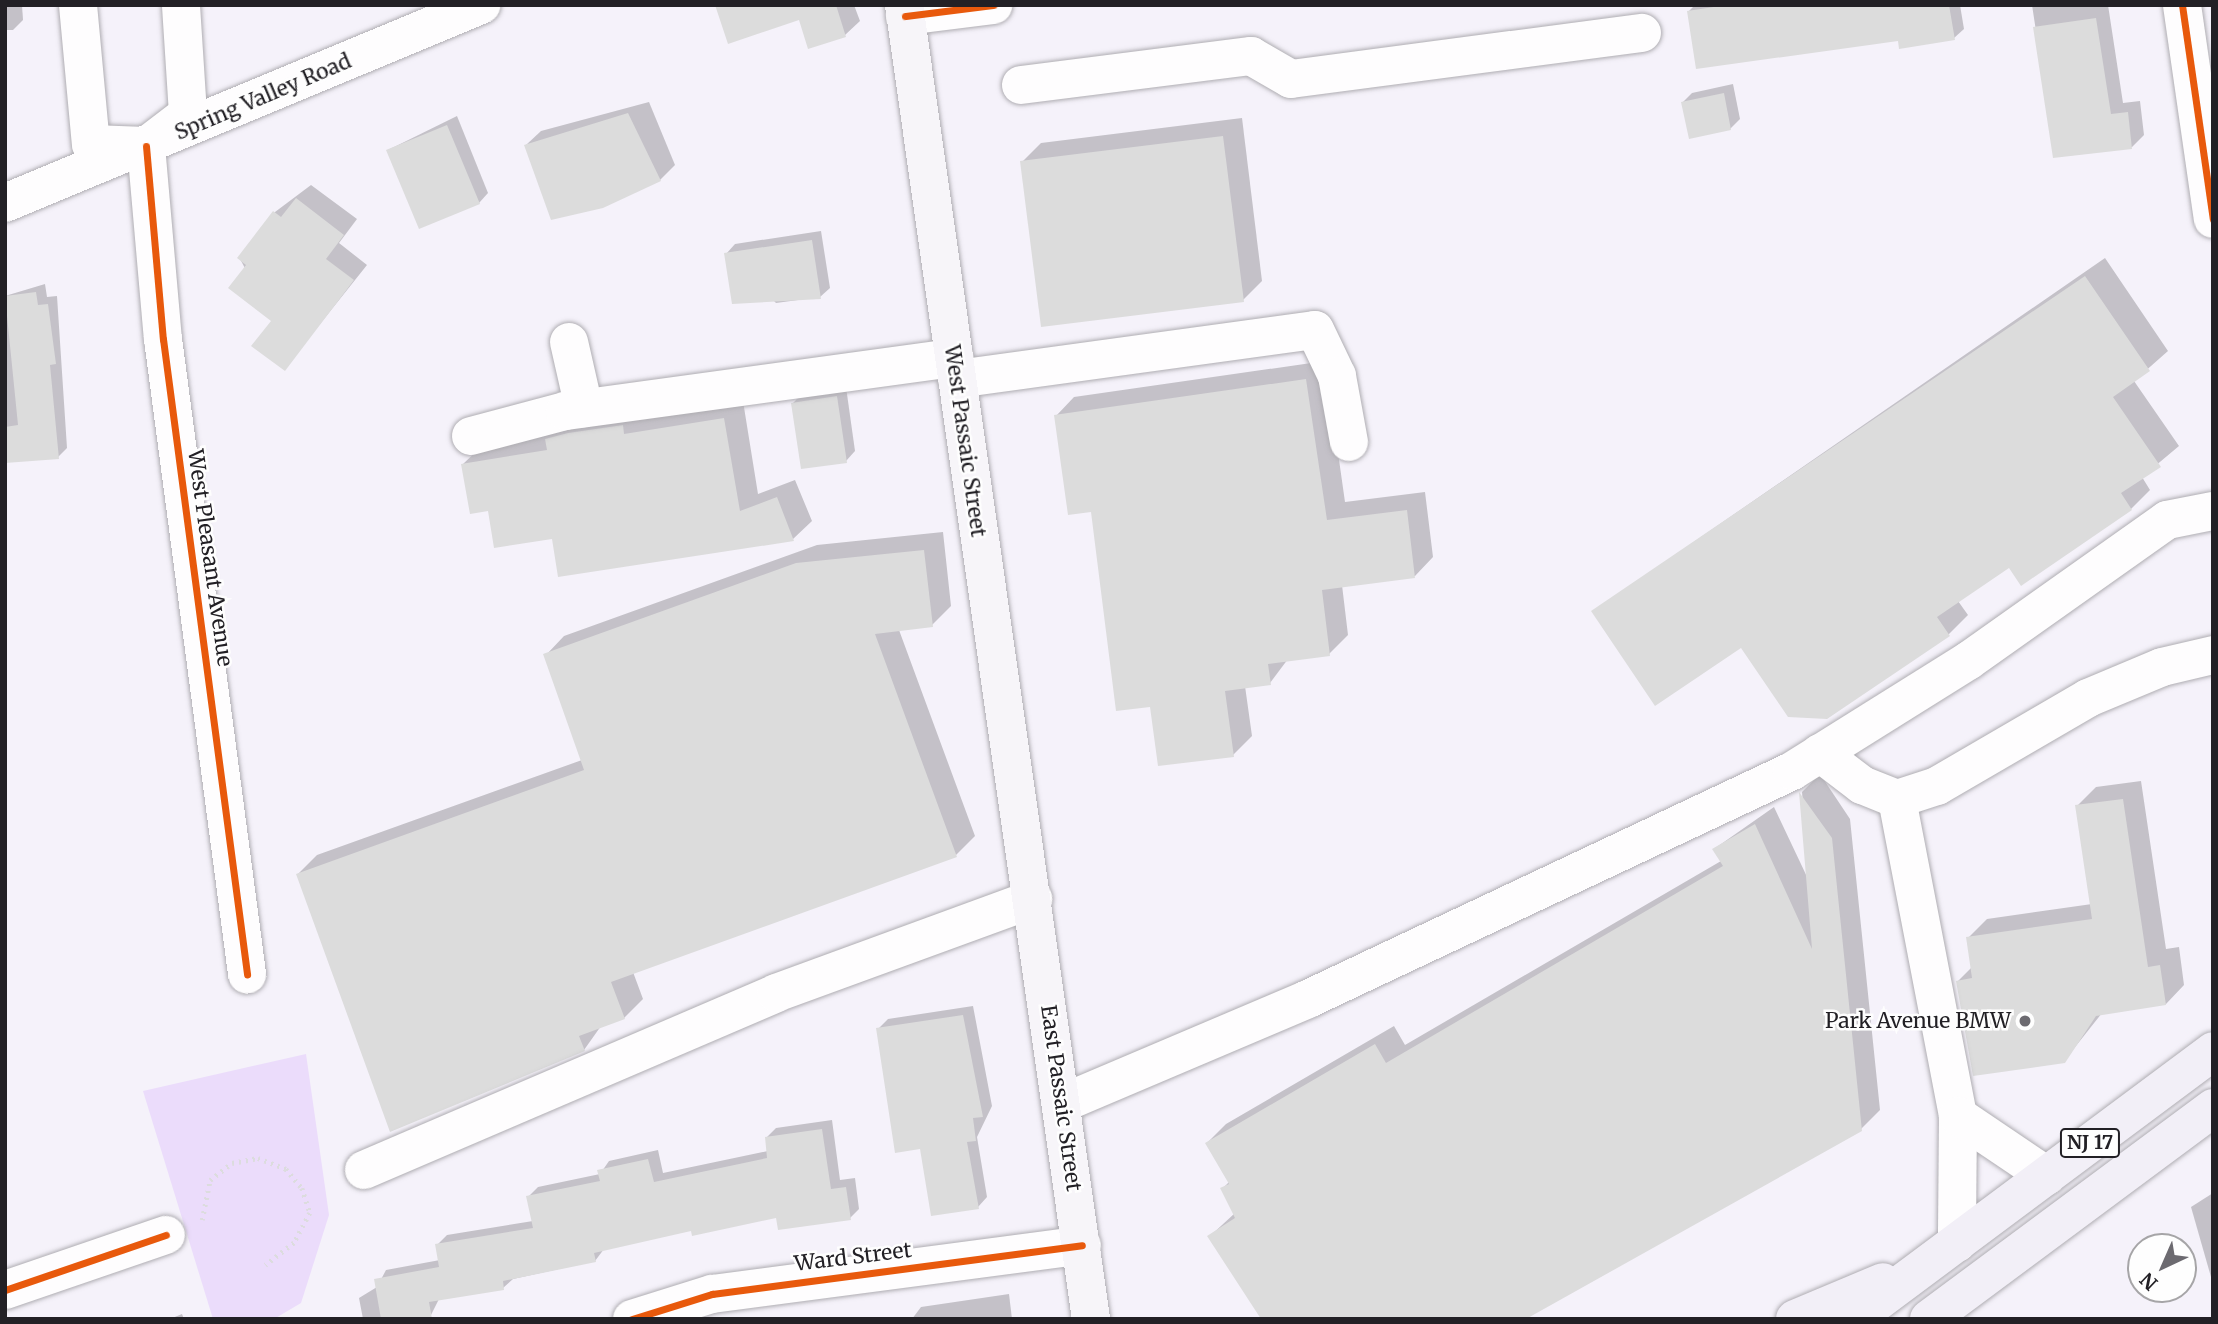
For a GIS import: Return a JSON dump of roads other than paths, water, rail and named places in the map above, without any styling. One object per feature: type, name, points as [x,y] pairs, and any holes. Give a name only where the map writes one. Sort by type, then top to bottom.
[{"type":"highway","name":"NJ 17","points":[[1854,1319],[2213,1051]]},
{"type":"highway","name":"NJ 17","points":[[1929,1319],[2213,1108]]},
{"type":"highway","points":[[1795,1319],[1944,1253]]},
{"type":"main road","name":"West Passaic Street","points":[[904,11],[1031,888]]},
{"type":"main road","name":"East Passaic Street","points":[[1031,888],[1091,1319]]},
{"type":"street","points":[[78,5],[91,144],[146,146],[188,114],[181,5]]},
{"type":"street","name":"Spring Valley Road","points":[[5,203],[481,5]]},
{"type":"street","points":[[904,11],[993,5]]},
{"type":"street","points":[[2182,5],[2202,72],[2213,219]]},
{"type":"street","points":[[1021,85],[1251,56],[1291,79],[1642,33]]},
{"type":"street","name":"West Pleasant Avenue","points":[[146,146],[163,339],[247,974]]},
{"type":"street","points":[[471,436],[584,408],[1314,330],[1337,376],[1349,442]]},
{"type":"street","points":[[569,342],[584,408]]},
{"type":"street","points":[[1063,1103],[1308,999],[1820,753],[1968,661],[2167,520],[2213,511]]},
{"type":"street","points":[[1820,753],[1862,785],[1897,799],[1937,786],[2088,698],[2162,667],[2213,655]]},
{"type":"street","points":[[1897,799],[1958,1116],[1944,1253]]},
{"type":"street","points":[[364,1170],[776,993],[1031,888]]},
{"type":"street","points":[[1958,1116],[2047,1176]]},
{"type":"street","points":[[5,1290],[166,1235]]},
{"type":"street","name":"Ward Street","points":[[632,1319],[712,1294],[1082,1245]]},
{"type":"place","name":"Park Avenue BMW","points":[[2025,1021]]}]
